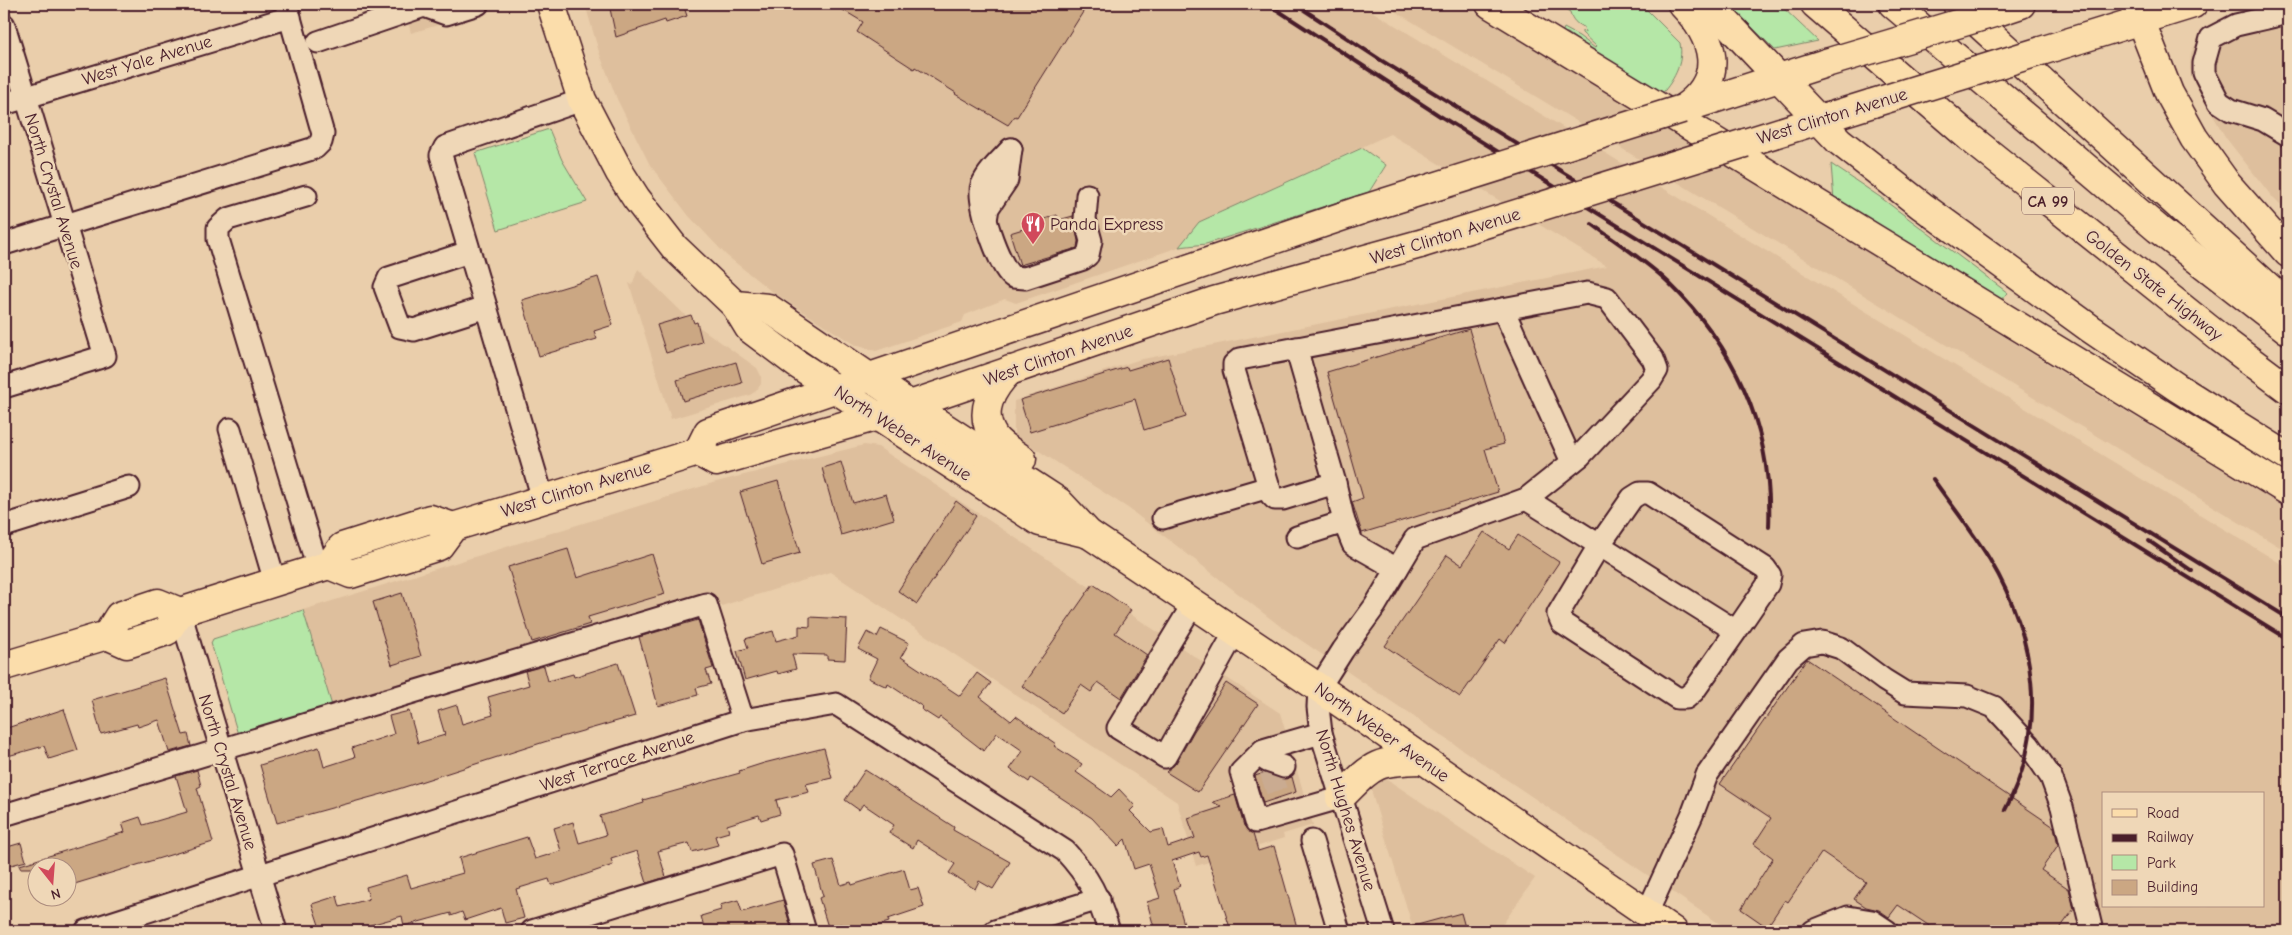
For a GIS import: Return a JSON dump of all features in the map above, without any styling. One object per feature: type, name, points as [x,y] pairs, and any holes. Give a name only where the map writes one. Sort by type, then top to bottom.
[{"type":"main road","name":"North Weber Avenue","points":[[551,4],[582,100],[620,173],[653,221],[675,248],[735,305],[749,328],[797,364],[1040,522],[1089,534]]},
{"type":"main road","points":[[1490,4],[2288,491]]},
{"type":"main road","points":[[1682,4],[1706,34],[1711,47],[1712,60],[1704,87],[1698,96],[1682,109]]},
{"type":"main road","points":[[1709,4],[1840,142],[2060,307],[2178,388],[2288,457]]},
{"type":"main road","name":"Golden State Highway","points":[[1815,4],[1970,138],[2220,338],[2288,389]]},
{"type":"main road","name":"CA 99","points":[[1893,4],[2158,229],[2288,330]]},
{"type":"main road","points":[[1957,4],[2288,305]]},
{"type":"main road","name":"West Clinton Avenue","points":[[323,567],[351,574],[439,546],[453,528],[698,452],[716,462],[878,416],[1214,301],[1420,244],[2041,51],[2138,12],[2194,4]]},
{"type":"main road","points":[[698,452],[708,432],[1361,210],[1826,63],[2009,8]]},
{"type":"main road","points":[[2138,12],[2169,93],[2194,138],[2226,184],[2288,253]]},
{"type":"main road","name":"North Weber Avenue","points":[[735,305],[768,308],[910,406],[1059,502],[1089,534],[1319,688],[1673,931]]},
{"type":"main road","points":[[1010,370],[993,390],[987,404],[986,413],[989,427],[994,438],[1033,466],[1036,487]]},
{"type":"main road","points":[[4,666],[107,634],[119,616],[158,603],[180,612],[323,567]]},
{"type":"main road","points":[[1340,798],[1372,768],[1382,763],[1422,760]]},
{"type":"street","points":[[318,42],[424,6],[446,14],[478,4]]},
{"type":"street","points":[[4,244],[316,148],[321,142],[323,134],[288,10]]},
{"type":"street","name":"West Yale Avenue","points":[[4,104],[288,10]]},
{"type":"street","points":[[2288,12],[2236,25],[2211,38],[2204,63],[2204,73],[2219,102],[2231,110],[2263,120],[2288,135]]},
{"type":"street","name":"North Crystal Avenue","points":[[4,25],[105,356],[4,387]]},
{"type":"street","points":[[542,499],[441,156],[445,147],[582,100]]},
{"type":"street","points":[[1011,149],[990,172],[982,185],[981,198],[986,220],[1007,274],[1012,278],[1025,278],[1082,260],[1088,255],[1091,241],[1085,219],[1088,196]]},
{"type":"street","points":[[306,196],[228,219],[218,228],[218,239],[323,567]]},
{"type":"street","points":[[469,252],[389,278],[385,287],[400,328],[414,330],[486,307]]},
{"type":"street","points":[[1319,688],[1415,539],[1526,499],[1572,462],[1652,380],[1657,370],[1653,359],[1606,298],[1598,294],[1587,293],[1240,359],[1234,364],[1271,495],[1275,499],[1283,499],[1335,483]]},
{"type":"street","points":[[1503,309],[1572,462]]},
{"type":"street","points":[[1296,348],[1335,483],[1344,522],[1352,544],[1397,569]]},
{"type":"street","points":[[230,429],[275,582]]},
{"type":"street","points":[[4,526],[129,487]]},
{"type":"street","points":[[1163,518],[1269,488]]},
{"type":"street","points":[[1640,493],[1648,493],[1765,568],[1770,575],[1768,584],[1736,631],[1694,691],[1686,698],[1677,698],[1559,620],[1558,614],[1600,544],[1632,498],[1640,493]]},
{"type":"street","points":[[1526,499],[1736,631]]},
{"type":"street","points":[[1297,537],[1344,522]]},
{"type":"street","points":[[4,815],[706,604],[743,720]]},
{"type":"street","points":[[1193,604],[1118,728],[1165,757],[1235,632]]},
{"type":"street","name":"North Crystal Avenue","points":[[180,612],[276,931]]},
{"type":"street","points":[[1647,913],[1692,816],[1707,775],[1788,659],[1804,646],[1822,642],[1840,648],[1884,680],[1905,692],[1967,696],[1994,706],[2030,745],[2051,776],[2062,807],[2092,931]]},
{"type":"street","name":"North Hughes Avenue","points":[[1319,688],[1318,707],[1321,733],[1383,931]]},
{"type":"street","name":"West Terrace Avenue","points":[[86,931],[743,720],[836,704],[1065,851],[1084,872],[1099,899],[1109,931]]},
{"type":"street","points":[[1321,733],[1269,765],[1241,772],[1256,822],[1281,803],[1340,798]]},
{"type":"street","points":[[1312,841],[1339,931]]},
{"type":"street","points":[[532,931],[782,854],[805,931]]},
{"type":"street","points":[[995,931],[1099,899]]},
{"type":"street","points":[[1816,930],[1848,917],[1872,921],[1887,931]]},
{"type":"shaded area","points":[[393,4],[506,5],[411,33],[404,7],[394,10]]},
{"type":"shaded area","points":[[585,4],[1360,4],[2288,568],[2288,931],[1730,931],[1280,626],[1128,508],[1014,435],[1014,401],[1138,360],[1607,266],[1390,134],[1200,222],[1179,247],[1016,303],[1005,299],[965,315],[962,322],[876,351],[855,345],[771,291],[726,255],[689,216],[650,165],[617,99],[599,52]]},
{"type":"shaded area","points":[[1383,4],[1462,4],[1634,107],[2089,389],[2288,509],[2288,552]]},
{"type":"shaded area","points":[[2270,4],[2288,4],[2288,213],[2273,198],[2226,138],[2196,86],[2190,69],[2191,53],[2199,38],[2210,27],[2223,19]]},
{"type":"shaded area","points":[[638,269],[691,321],[757,368],[761,376],[761,384],[756,391],[750,395],[671,419],[629,283],[632,285]]},
{"type":"shaded area","points":[[864,445],[878,447],[1280,713],[1313,825],[1283,834],[1284,838],[1196,866],[1177,802],[830,572],[715,608],[710,592],[333,709],[303,610],[716,482]]},
{"type":"shaded area","points":[[1385,778],[1535,878],[1498,931],[1414,931],[1372,794],[1372,788]]},
{"type":"green space","points":[[1562,4],[1641,4],[1680,43],[1679,65],[1669,85],[1659,97],[1568,33],[1562,33],[1564,28],[1595,48],[1597,47],[1582,33],[1582,31],[1585,32],[1584,27],[1575,22],[1570,12],[1562,7]]},
{"type":"green space","points":[[1729,4],[1779,4],[1818,41],[1775,50]]},
{"type":"green space","points":[[549,129],[562,160],[587,202],[498,230],[475,153]]},
{"type":"green space","points":[[1362,148],[1386,165],[1369,192],[1206,244],[1179,247],[1199,222]]},
{"type":"green space","points":[[1831,164],[1880,197],[2008,293],[1998,302],[1834,201]]},
{"type":"green space","points":[[303,610],[333,709],[239,738],[211,643],[213,639]]},
{"type":"building","points":[[609,4],[683,4],[687,16],[666,23],[665,20],[616,37]]},
{"type":"building","points":[[833,4],[1088,4],[1017,117],[1015,116],[1008,125],[955,94],[915,67],[914,69],[857,32],[863,22]]},
{"type":"building","points":[[1057,215],[1059,220],[1073,216],[1078,241],[1077,248],[1020,265],[1010,233],[1036,225],[1035,222]]},
{"type":"building","points":[[598,277],[613,325],[594,331],[597,339],[539,356],[522,300]]},
{"type":"building","points":[[691,315],[694,323],[697,322],[702,342],[666,353],[657,325]]},
{"type":"building","points":[[1469,329],[1504,444],[1485,449],[1498,492],[1362,533],[1352,502],[1363,498],[1327,372]]},
{"type":"building","points":[[1168,358],[1186,417],[1144,430],[1135,399],[1030,432],[1020,400],[1127,367],[1128,370]]},
{"type":"building","points":[[736,362],[742,383],[683,401],[677,380]]},
{"type":"building","points":[[841,462],[853,503],[886,494],[894,519],[841,535],[822,468]]},
{"type":"building","points":[[778,481],[800,553],[762,564],[740,492]]},
{"type":"building","points":[[956,501],[976,516],[917,604],[898,591]]},
{"type":"building","points":[[1484,532],[1509,549],[1518,535],[1559,562],[1505,643],[1500,639],[1460,697],[1385,646],[1447,555],[1462,565]]},
{"type":"building","points":[[568,549],[577,578],[652,554],[665,594],[588,617],[590,624],[532,642],[508,567]]},
{"type":"building","points":[[1093,584],[1131,610],[1115,633],[1147,655],[1121,698],[1098,682],[1091,692],[1081,685],[1062,713],[1022,686]]},
{"type":"building","points":[[402,593],[421,656],[392,665],[373,602]]},
{"type":"building","points":[[810,617],[847,619],[845,660],[827,659],[827,655],[792,654],[796,669],[778,674],[777,671],[745,680],[737,651],[748,648],[745,639],[773,631],[776,641],[799,635],[799,626],[810,627]]},
{"type":"building","points":[[698,620],[713,668],[706,670],[711,684],[696,688],[698,695],[658,706],[639,637]]},
{"type":"building","points":[[881,629],[909,643],[901,657],[960,696],[977,673],[991,683],[980,697],[1011,721],[1016,716],[1056,744],[1054,746],[1082,764],[1076,772],[1111,797],[1119,789],[1135,806],[1130,811],[1151,832],[1163,829],[1168,847],[1195,838],[1188,818],[1222,807],[1213,802],[1235,795],[1244,826],[1253,834],[1258,851],[1274,846],[1298,931],[1231,931],[1207,855],[1201,857],[1199,852],[1172,861],[1180,886],[1174,889],[1186,931],[1155,931],[1147,902],[1160,898],[1149,864],[1134,869],[1125,839],[1118,846],[1092,818],[1031,778],[1029,782],[1010,769],[1023,751],[997,733],[984,751],[940,717],[938,720],[921,709],[923,707],[888,684],[887,687],[868,678],[877,659],[858,649],[867,632],[877,637]]},
{"type":"building","points":[[1807,659],[2054,827],[2058,845],[2041,870],[2069,889],[2074,909],[2058,931],[1937,931],[1898,905],[1889,917],[1879,910],[1866,907],[1854,899],[1866,882],[1822,852],[1788,902],[1785,900],[1767,927],[1741,909],[1773,858],[1754,844],[1771,818],[1720,784]]},
{"type":"building","points":[[618,663],[635,716],[544,742],[386,793],[277,823],[260,765],[319,747],[324,767],[355,757],[352,748],[394,734],[389,716],[409,711],[418,743],[445,735],[438,711],[457,705],[462,724],[493,715],[488,697],[529,685],[525,671],[544,666],[548,681],[573,674],[574,677]]},
{"type":"building","points":[[165,678],[183,735],[188,734],[191,746],[169,752],[159,720],[138,727],[137,724],[101,734],[92,700]]},
{"type":"building","points":[[1226,683],[1258,704],[1198,792],[1166,772],[1176,763],[1194,731]]},
{"type":"building","points":[[64,709],[78,750],[49,759],[44,746],[4,757],[4,729]]},
{"type":"building","points":[[824,748],[832,778],[806,784],[809,792],[776,800],[780,814],[761,820],[759,815],[727,825],[729,832],[715,836],[718,845],[692,852],[689,843],[658,851],[666,877],[647,883],[637,851],[611,859],[613,865],[561,883],[551,885],[549,879],[516,889],[524,918],[505,923],[501,908],[465,920],[462,912],[451,916],[451,913],[404,926],[402,916],[349,931],[321,931],[312,904],[337,896],[340,907],[369,899],[366,887],[407,875],[411,888],[463,873],[459,858],[527,837],[535,859],[561,851],[554,828],[573,822],[579,843],[606,835],[600,816],[644,803],[643,800],[740,773],[739,771],[764,763]]},
{"type":"building","points":[[197,770],[201,786],[197,788],[213,842],[78,883],[78,858],[42,858],[125,832],[122,823],[140,817],[143,825],[187,812],[176,776]]},
{"type":"building","points":[[865,770],[954,827],[953,830],[1010,862],[993,889],[979,881],[975,889],[949,873],[955,864],[917,840],[913,848],[889,833],[894,825],[863,804],[859,810],[845,800]]},
{"type":"building","points":[[1264,773],[1280,779],[1292,777],[1296,792],[1263,803],[1255,776]]},
{"type":"building","points":[[21,843],[26,861],[4,867],[4,848]]},
{"type":"building","points":[[833,860],[841,885],[851,882],[852,885],[904,869],[910,890],[918,888],[924,907],[888,919],[889,922],[866,929],[866,931],[843,931],[841,924],[828,927],[819,898],[823,896],[814,865]]},
{"type":"building","points":[[28,862],[28,868],[20,868],[20,865]]},
{"type":"building","points":[[738,900],[742,912],[783,900],[792,931],[705,931],[701,916],[721,910],[720,905]]},
{"type":"building","points":[[1461,913],[1466,931],[1411,931],[1410,927]]},
{"type":"tunnel","points":[[1270,771],[1279,798]]},
{"type":"railway","points":[[1268,4],[1440,116],[2288,639]]},
{"type":"railway","points":[[1295,4],[1379,59],[2288,618]]},
{"type":"railway","points":[[1592,224],[1668,282],[1692,308],[1713,335],[1731,363],[1746,393],[1765,457],[1769,491],[1769,527]]},
{"type":"railway","points":[[1933,479],[1990,560],[2006,590],[2018,620],[2027,652],[2032,716],[2028,748],[2019,779],[2005,810]]},
{"type":"railway","points":[[2149,541],[2192,571]]},
{"type":"place","name":"Panda Express","points":[[1033,245]]}]
